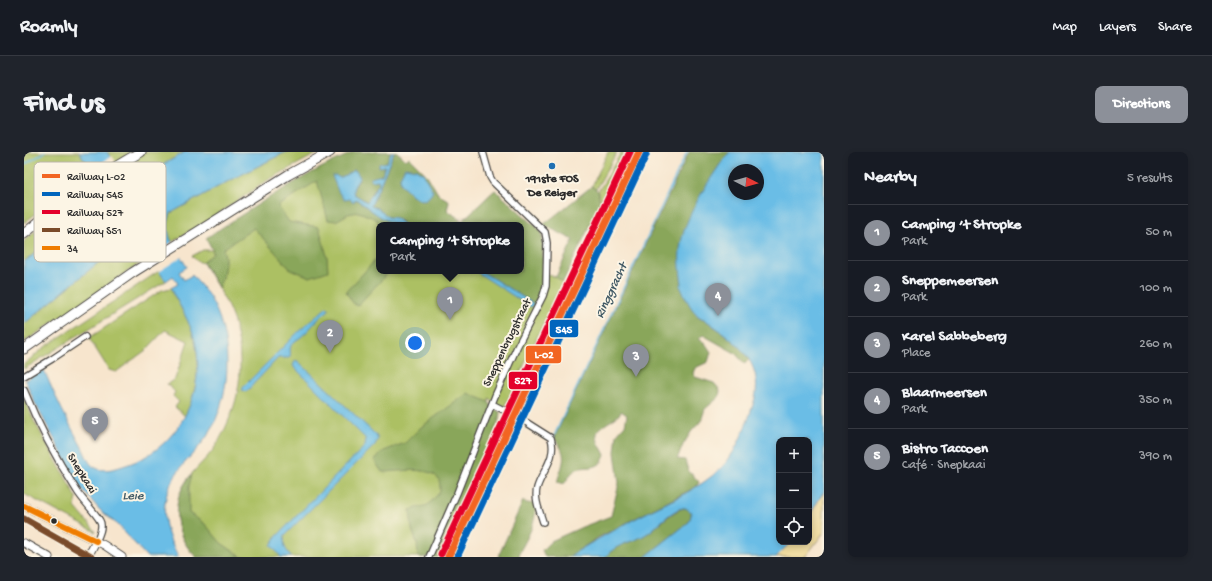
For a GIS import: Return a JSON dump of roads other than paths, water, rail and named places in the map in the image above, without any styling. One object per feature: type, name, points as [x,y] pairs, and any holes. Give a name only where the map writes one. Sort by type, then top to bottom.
[{"type":"highway","points":[[166,252],[288,175],[330,152]]},
{"type":"highway","points":[[125,162],[137,154]]},
{"type":"highway","points":[[24,234],[34,226]]},
{"type":"highway","points":[[24,349],[149,262]]},
{"type":"street","name":"Sneppenbrugstraat","points":[[429,557],[457,493],[492,404],[517,347],[543,296],[546,286],[547,237],[542,228],[493,182],[490,177],[483,152]]},
{"type":"street","points":[[24,376],[85,337]]},
{"type":"street","name":"Snepkaai","points":[[24,390],[25,398],[73,484],[85,503],[100,521],[101,525],[96,541]]},
{"type":"street","points":[[492,404],[521,419],[551,438],[551,455],[536,493],[543,522]]},
{"type":"street","points":[[24,506],[112,549],[122,557]]},
{"type":"street","points":[[82,557],[91,551],[96,541]]},
{"type":"street","points":[[24,543],[49,557]]},
{"type":"water","name":"Leie","points":[[79,152],[107,152],[113,162],[86,162]]},
{"type":"water","name":"Leie","points":[[185,152],[286,152],[223,184],[171,213],[168,228],[169,235],[187,267],[179,272],[184,280],[192,275],[209,296],[217,311],[226,344],[226,379],[219,412],[212,428],[173,479],[165,501],[164,513],[168,535],[179,557],[147,557],[118,525],[99,509],[80,487],[35,403],[25,380],[44,370],[88,460],[98,469],[114,469],[144,457],[160,447],[184,418],[196,383],[198,364],[196,345],[192,332],[171,288],[178,284],[173,276],[166,281],[151,262],[166,262],[166,163]]},
{"type":"water","points":[[391,152],[394,152],[371,206],[377,208],[388,217],[396,218],[401,222],[391,222],[385,219],[356,199],[353,203],[350,199],[344,200],[338,191],[332,176],[335,175],[340,178],[354,170],[356,171],[360,177],[353,192],[367,202],[379,183],[378,180],[370,181],[371,178],[382,175],[385,166],[379,167],[379,164],[387,162]]},
{"type":"water","points":[[730,152],[824,152],[824,491],[812,511],[812,437],[776,437],[776,545],[788,545],[776,557],[645,557],[689,522],[691,512],[684,508],[674,511],[648,533],[615,548],[605,557],[568,557],[618,528],[686,493],[704,482],[725,464],[737,445],[746,424],[756,393],[754,369],[741,349],[733,341],[696,314],[680,286],[682,283],[680,249],[685,228],[699,197],[723,160]]},
{"type":"water","points":[[405,167],[416,169],[424,174],[433,191],[429,197],[421,200],[412,195],[401,184],[400,177]]},
{"type":"water","name":"Leie","points":[[34,254],[34,262],[99,262],[24,324],[24,262]]},
{"type":"water","points":[[480,274],[486,274],[534,304],[532,307]]},
{"type":"water","points":[[327,307],[329,308],[328,311],[305,334],[294,342],[290,348],[289,358],[278,358],[246,392],[242,390],[244,386],[298,332]]},
{"type":"water","points":[[296,360],[376,435],[378,439],[375,445],[285,535],[285,547],[292,557],[281,557],[271,545],[277,536],[365,446],[366,439],[293,366]]},
{"type":"waterway","points":[[24,165],[45,152]]},
{"type":"waterway","name":"Ringgracht","points":[[553,438],[687,152]]},
{"type":"railway","points":[[457,557],[497,440],[518,387],[628,152]]},
{"type":"rail line","name":"527","points":[[441,554],[630,152]]},
{"type":"rail line","name":"L-02","points":[[448,557],[639,152]]},
{"type":"rail line","name":"545","points":[[457,557],[646,155]]},
{"type":"rail line","name":"S51","points":[[24,519],[91,557]]},
{"type":"place","name":"191ste FOS De Reiger","points":[[552,166]]},
{"type":"place","name":"Blaarmeersen","points":[[718,316]]},
{"type":"place","name":"Camping ’t Stropke","points":[[450,320]]},
{"type":"place","name":"Sneppemeersen","points":[[330,353]]},
{"type":"place","name":"Karel Sabbeberg","points":[[636,377]]},
{"type":"place","name":"Bistro Taccoen","points":[[95,441]]}]
